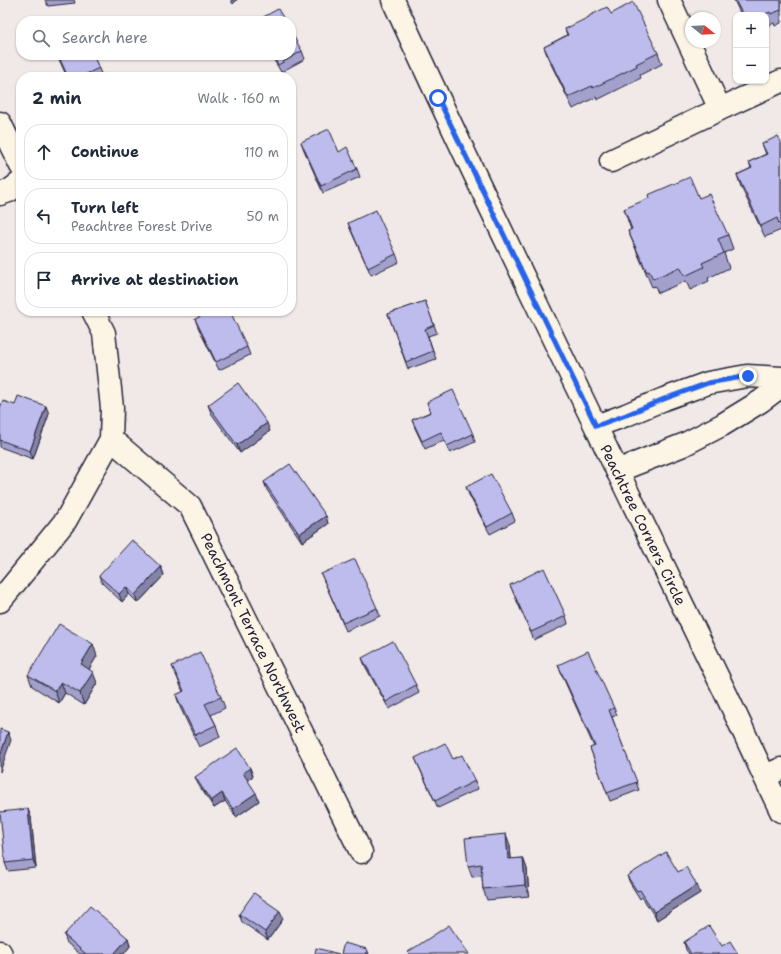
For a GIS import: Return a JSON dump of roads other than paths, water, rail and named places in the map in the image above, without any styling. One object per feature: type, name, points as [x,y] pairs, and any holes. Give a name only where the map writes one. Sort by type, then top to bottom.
[{"type":"street","name":"Peachtree Corners Circle","points":[[393,0],[617,471],[726,695],[773,773],[780,805]]},
{"type":"street","points":[[669,0],[720,109]]},
{"type":"street","points":[[611,161],[781,81]]},
{"type":"street","points":[[0,123],[16,156]]},
{"type":"street","points":[[0,194],[9,191],[16,186]]},
{"type":"street","points":[[0,601],[66,520],[111,439],[112,408],[104,333],[96,316]]},
{"type":"street","points":[[596,426],[708,383],[748,376],[781,378]]},
{"type":"street","points":[[617,471],[684,445],[735,417],[761,401],[781,386]]},
{"type":"street","name":"Peachmont Terrace Northwest","points":[[111,439],[190,506],[361,852]]}]
